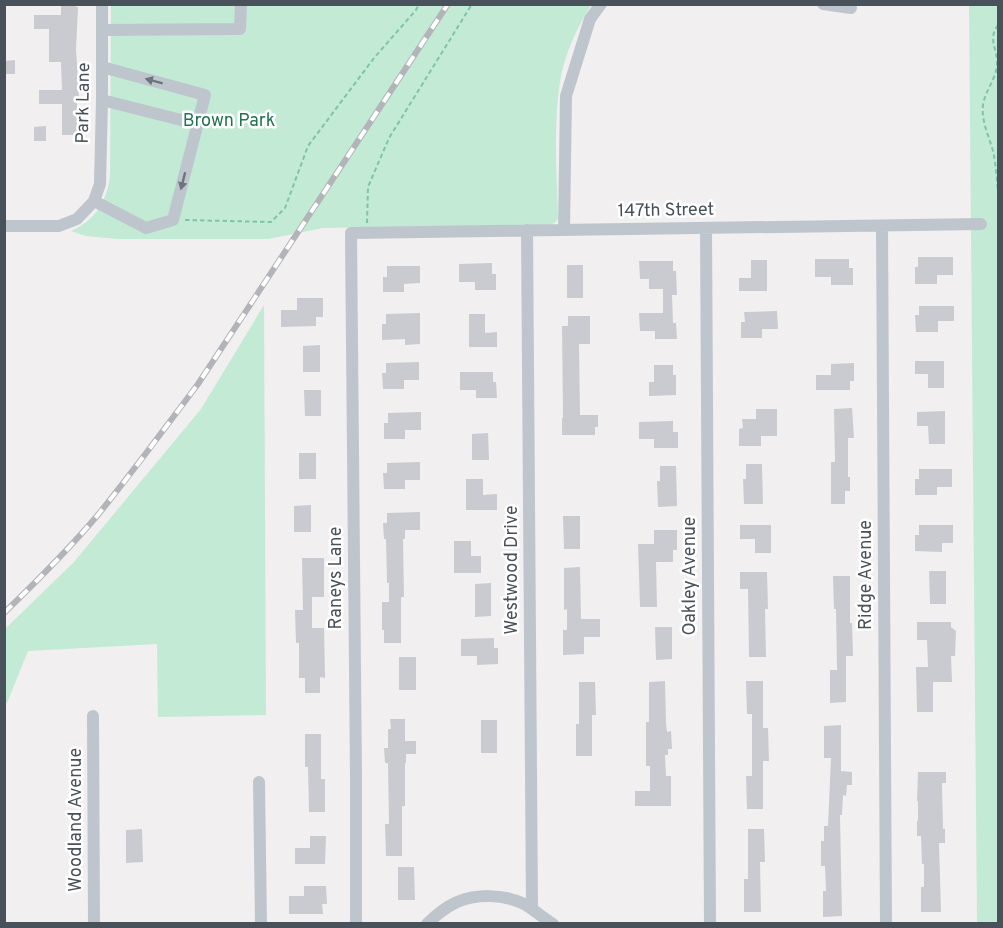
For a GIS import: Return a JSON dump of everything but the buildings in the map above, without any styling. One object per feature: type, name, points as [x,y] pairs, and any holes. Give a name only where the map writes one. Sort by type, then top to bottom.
[{"type":"street","name":"Park Lane","points":[[94,201],[100,184],[102,4]]},
{"type":"street","points":[[102,30],[240,29],[240,4]]},
{"type":"street","points":[[564,230],[566,96],[590,18],[601,4]]},
{"type":"street","points":[[823,4],[851,8]]},
{"type":"street","points":[[4,226],[59,226],[78,219],[94,201],[146,228],[173,220],[205,95],[102,67]]},
{"type":"street","points":[[102,100],[197,124]]},
{"type":"street","name":"147th Street","points":[[351,233],[981,224]]},
{"type":"street","name":"Ridge Avenue","points":[[882,226],[886,924]]},
{"type":"street","name":"Oakley Avenue","points":[[706,228],[710,924]]},
{"type":"street","name":"Westwood Drive","points":[[527,231],[532,909]]},
{"type":"street","name":"Raneys Lane","points":[[351,233],[356,924]]},
{"type":"street","name":"Woodland Avenue","points":[[93,716],[94,924]]},
{"type":"street","points":[[259,782],[261,924]]},
{"type":"street","points":[[427,924],[438,913],[457,902],[489,896],[521,902],[553,924]]},
{"type":"path","points":[[173,220],[272,222],[285,208],[308,146],[374,58],[419,4]]},
{"type":"path","points":[[366,233],[368,187],[389,138],[472,4]]},
{"type":"path","points":[[999,25],[993,32],[992,38],[997,56],[996,69],[983,105],[999,193]]},
{"type":"green space","name":"Brown Park","points":[[111,5],[591,5],[572,42],[560,82],[556,133],[558,218],[555,223],[548,225],[323,228],[268,239],[118,239],[86,236],[71,231],[87,222],[103,202],[110,176]]},
{"type":"green space","points":[[969,5],[998,5],[998,924],[977,923]]},
{"type":"green space","points":[[264,305],[266,715],[158,717],[157,644],[28,651],[7,703],[5,703],[5,629],[74,562],[201,409]]},
{"type":"railway","points":[[4,613],[52,566],[97,516],[198,384],[448,4]]}]
